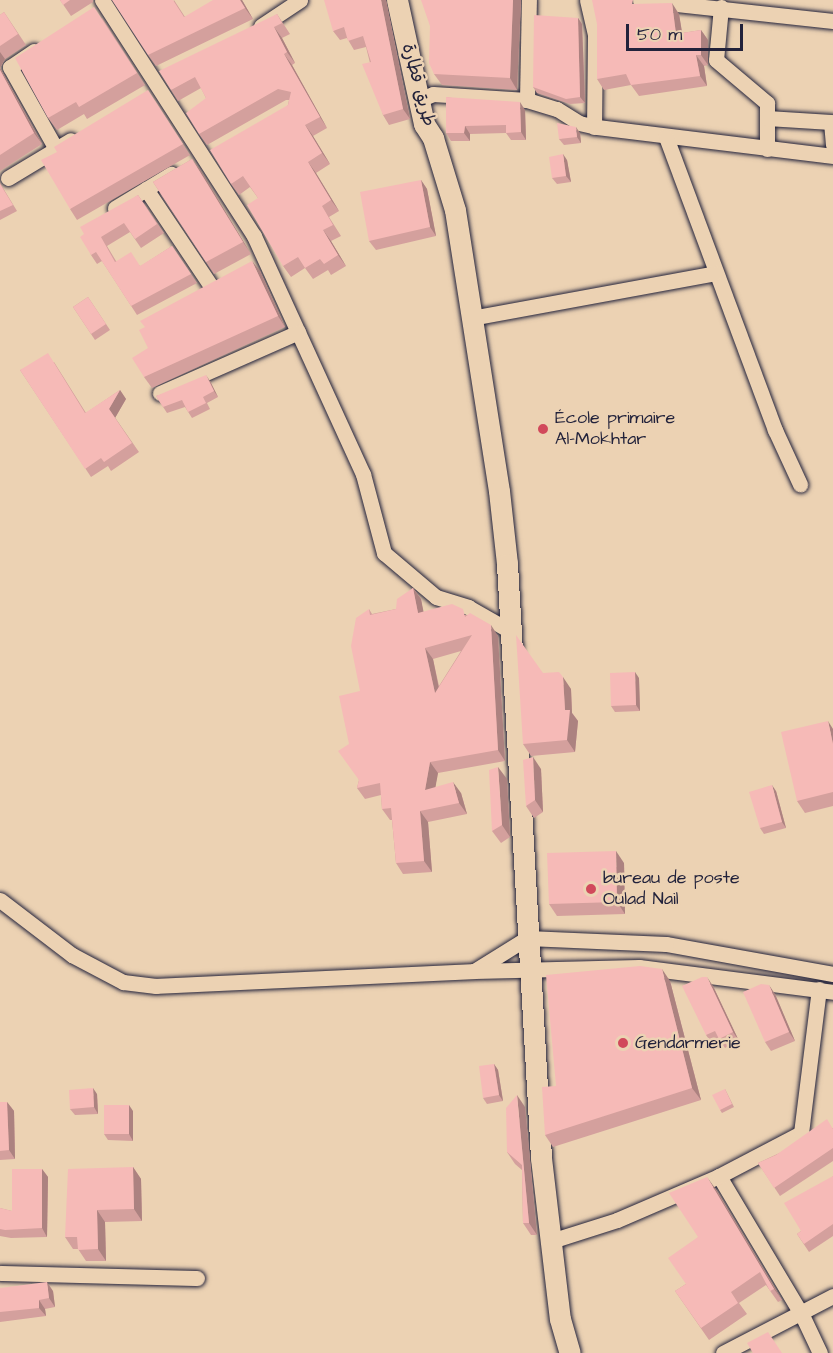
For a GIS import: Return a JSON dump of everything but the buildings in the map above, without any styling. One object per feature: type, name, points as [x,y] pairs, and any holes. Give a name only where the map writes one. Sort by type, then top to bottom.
[{"type":"main road","name":"طريق قطارة","points":[[397,0],[426,97],[437,122],[433,138],[455,210],[471,318]]},
{"type":"main road","name":"طريق قطارة","points":[[412,0],[426,97]]},
{"type":"main road","points":[[471,318],[499,491],[510,631],[542,1158],[560,1319],[570,1353]]},
{"type":"street","points":[[246,33],[277,18],[300,0]]},
{"type":"street","points":[[527,100],[529,0]]},
{"type":"street","points":[[587,0],[595,35],[594,127]]},
{"type":"street","points":[[640,0],[721,7],[833,21]]},
{"type":"street","points":[[101,6],[207,153],[264,258],[363,474],[384,553],[436,597],[468,607],[510,631]]},
{"type":"street","points":[[721,7],[716,60],[767,103],[767,149]]},
{"type":"street","points":[[48,42],[10,67],[56,149]]},
{"type":"street","points":[[426,97],[527,100],[557,109],[579,123],[594,127],[833,156]]},
{"type":"street","points":[[767,118],[832,115],[833,145]]},
{"type":"street","points":[[8,177],[87,131]]},
{"type":"street","points":[[666,136],[715,273],[800,484]]},
{"type":"street","points":[[102,216],[207,153]]},
{"type":"street","points":[[146,189],[211,286]]},
{"type":"street","points":[[247,267],[264,258]]},
{"type":"street","points":[[471,318],[715,273]]},
{"type":"street","points":[[192,297],[229,277]]},
{"type":"street","points":[[160,393],[298,332]]},
{"type":"street","points":[[0,900],[72,955],[123,982],[156,986],[474,971],[639,967],[826,991],[801,1133],[719,1176],[617,1220],[551,1241]]},
{"type":"street","points":[[474,971],[527,938],[666,944],[833,974]]},
{"type":"street","points":[[719,1176],[802,1314],[820,1353]]},
{"type":"street","points":[[0,1274],[197,1278]]},
{"type":"street","points":[[723,1353],[833,1296]]},
{"type":"place","name":"École primaire Al-Mokhtar","points":[[543,429]]},
{"type":"place","name":"bureau de poste Oulad Nail","points":[[591,889]]},
{"type":"place","name":"Gendarmerie","points":[[623,1043]]}]
